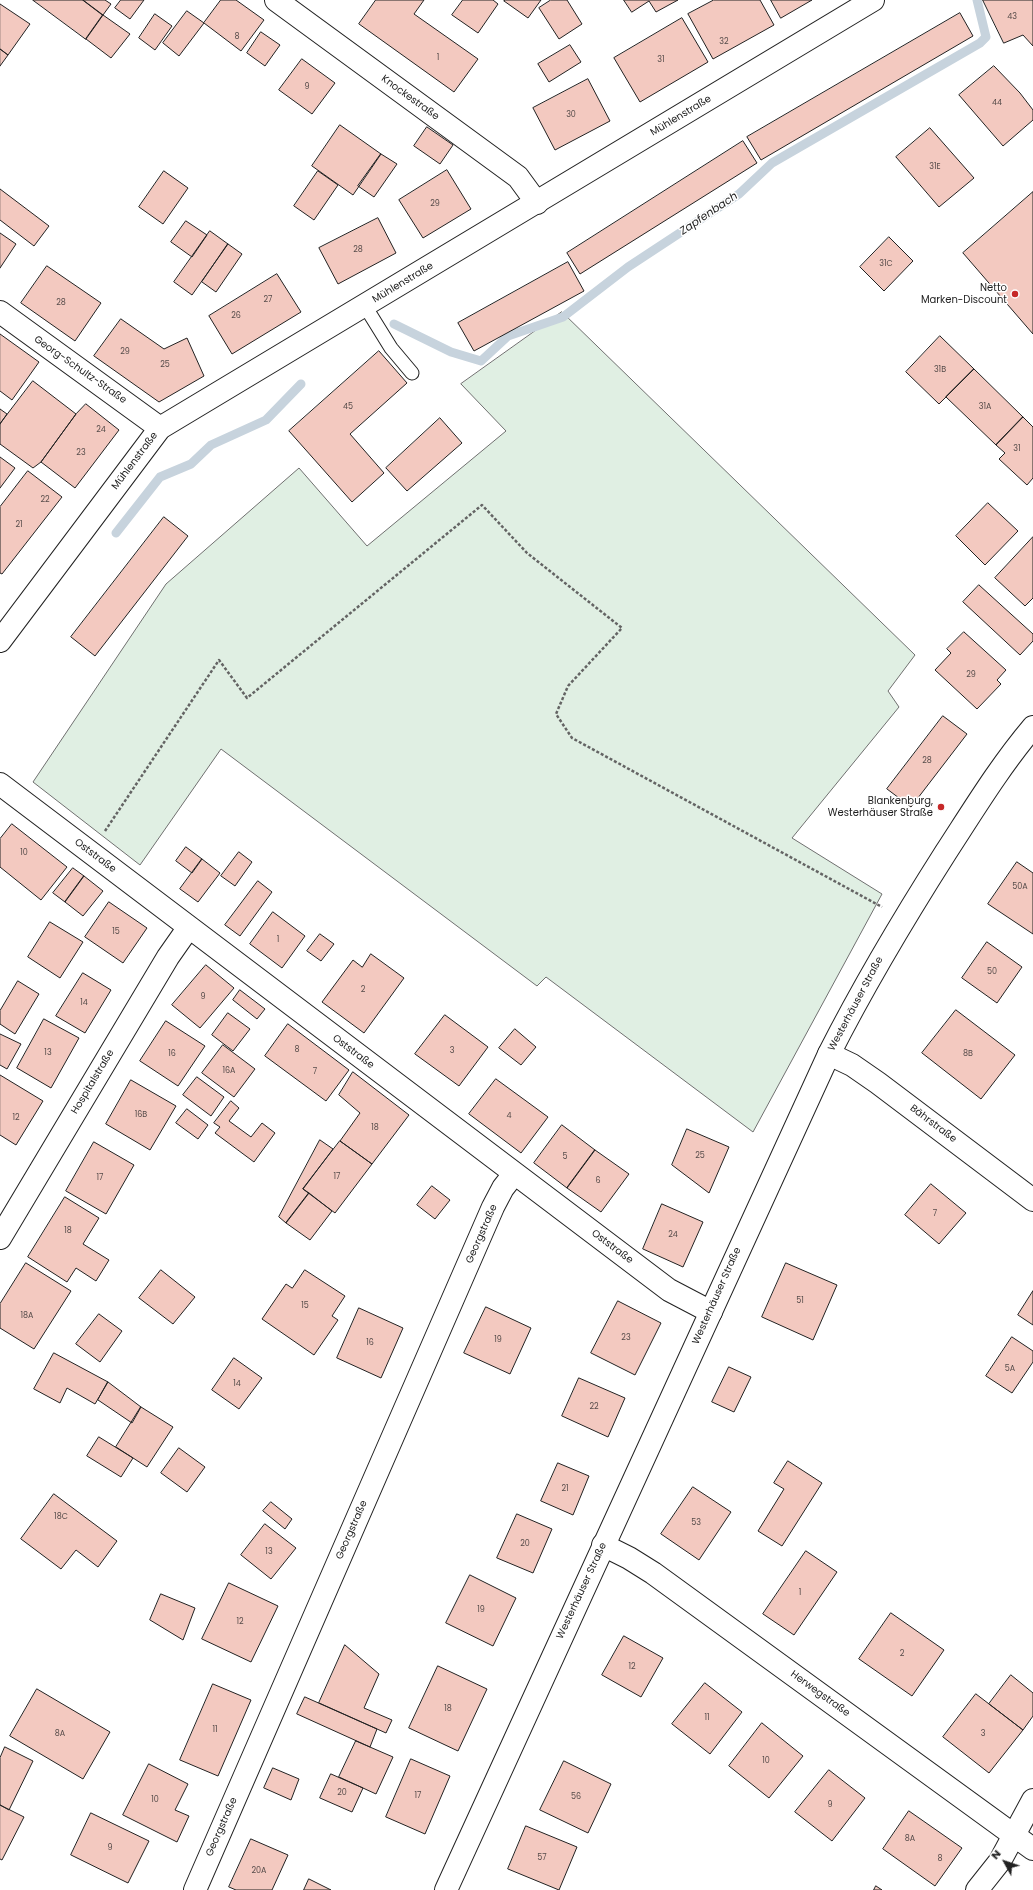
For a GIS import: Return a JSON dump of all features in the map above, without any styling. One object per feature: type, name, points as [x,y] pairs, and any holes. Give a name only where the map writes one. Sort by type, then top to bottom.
[{"type":"street","name":"Knockestraße","points":[[276,0],[518,177],[537,203]]},
{"type":"street","name":"Mühlenstraße","points":[[0,641],[160,428],[873,0]]},
{"type":"street","name":"Georg-Schultz-Straße","points":[[0,312],[160,428]]},
{"type":"street","name":"Westerhäuser Straße","points":[[446,1890],[829,1054],[856,1002],[904,919],[980,801],[1033,727]]},
{"type":"street","name":"Oststraße","points":[[0,784],[669,1290],[711,1312]]},
{"type":"street","name":"Hospitalstraße","points":[[0,1238],[168,957],[189,928]]},
{"type":"street","name":"Bährstraße","points":[[829,1054],[852,1065],[878,1083],[1033,1200]]},
{"type":"street","name":"Georgstraße","points":[[195,1890],[493,1207],[503,1188],[514,1174]]},
{"type":"street","name":"Herwegstraße","points":[[603,1545],[653,1572],[1033,1849]]},
{"type":"street","points":[[977,1890],[1000,1861],[1033,1800]]},
{"type":"lane","points":[[364,306],[391,348],[412,373]]},
{"type":"path","points":[[90,852],[219,660],[247,698],[482,505],[527,553],[622,628],[568,686],[556,714],[572,738],[904,919]]},
{"type":"green space","points":[[562,312],[915,655],[888,691],[899,707],[792,838],[882,894],[753,1132],[546,977],[537,986],[221,749],[140,865],[33,782],[166,584],[299,468],[367,546],[506,431],[461,384]]},
{"type":"building","points":[[33,0],[83,0],[103,15],[86,39]]},
{"type":"building","points":[[83,0],[105,0],[111,4],[103,15]]},
{"type":"building","points":[[121,0],[144,0],[130,19],[115,8]]},
{"type":"building","points":[[221,0],[236,0],[264,20],[241,51],[204,23]]},
{"type":"building","points":[[376,0],[424,0],[414,14],[478,59],[454,92],[359,24]]},
{"type":"building","points":[[463,0],[493,0],[498,4],[478,33],[452,15]]},
{"type":"building","points":[[541,0],[528,18],[504,1]]},
{"type":"building","points":[[551,0],[567,0],[582,24],[559,39],[539,8]]},
{"type":"building","points":[[624,0],[678,0],[656,12],[649,1],[632,12]]},
{"type":"building","points":[[714,0],[760,0],[774,25],[713,59],[688,14]]},
{"type":"building","points":[[771,0],[812,0],[781,18]]},
{"type":"building","points":[[983,0],[1033,0],[1033,46],[1023,35],[1004,43]]},
{"type":"building","points":[[0,4],[30,24],[8,55],[0,49]]},
{"type":"building","points":[[187,11],[204,23],[179,56],[163,43]]},
{"type":"building","points":[[960,13],[973,36],[761,160],[747,137]]},
{"type":"building","points":[[155,14],[172,26],[155,50],[139,38]]},
{"type":"building","points":[[103,15],[130,34],[111,58],[86,39]]},
{"type":"building","points":[[682,18],[708,62],[640,102],[614,58]]},
{"type":"building","points":[[261,32],[280,45],[265,66],[247,53]]},
{"type":"building","points":[[570,45],[581,62],[549,82],[538,64]]},
{"type":"building","points":[[0,49],[8,55],[0,66]]},
{"type":"building","points":[[302,59],[335,83],[312,114],[279,90]]},
{"type":"building","points":[[994,66],[1020,93],[1033,110],[1033,120],[1003,146],[959,95]]},
{"type":"building","points":[[588,79],[610,121],[555,150],[533,108]]},
{"type":"building","points":[[340,125],[381,154],[353,195],[312,166]]},
{"type":"building","points":[[427,127],[453,145],[440,164],[414,146]]},
{"type":"building","points":[[930,128],[974,178],[939,207],[896,157]]},
{"type":"building","points":[[743,141],[757,163],[580,274],[567,253]]},
{"type":"building","points":[[381,154],[397,164],[374,197],[358,186]]},
{"type":"building","points":[[447,170],[471,209],[423,238],[399,200]]},
{"type":"building","points":[[164,171],[188,188],[163,224],[139,207]]},
{"type":"building","points":[[318,171],[338,185],[314,220],[294,206]]},
{"type":"building","points":[[0,189],[49,226],[34,246],[0,220]]},
{"type":"building","name":"Netto Marken-Discount","points":[[1033,192],[1033,334],[963,253]]},
{"type":"building","points":[[378,218],[396,253],[338,284],[319,248]]},
{"type":"building","points":[[186,221],[207,235],[192,257],[171,242]]},
{"type":"building","points":[[210,231],[228,244],[192,295],[174,282]]},
{"type":"building","points":[[0,233],[16,244],[0,268]]},
{"type":"building","points":[[889,237],[913,261],[884,291],[860,267]]},
{"type":"building","points":[[228,244],[242,254],[216,292],[202,282]]},
{"type":"building","points":[[568,262],[584,291],[474,351],[458,323]]},
{"type":"building","points":[[47,266],[101,303],[75,341],[21,303]]},
{"type":"building","points":[[277,274],[301,312],[232,354],[209,316]]},
{"type":"building","points":[[121,319],[164,349],[187,338],[204,376],[159,402],[94,356]]},
{"type":"building","points":[[0,334],[39,362],[12,400],[0,391]]},
{"type":"building","points":[[940,336],[974,369],[939,404],[906,372]]},
{"type":"building","points":[[379,351],[407,383],[350,434],[384,473],[352,502],[289,431]]},
{"type":"building","points":[[974,369],[1023,417],[996,445],[946,397]]},
{"type":"building","points":[[33,381],[76,414],[41,462],[33,468],[0,444],[0,424]]},
{"type":"building","points":[[86,404],[119,430],[75,488],[41,462],[76,414]]},
{"type":"building","points":[[0,409],[7,414],[0,424]]},
{"type":"building","points":[[1023,417],[1033,427],[1033,478],[1027,485],[999,459],[1005,453],[996,445]]},
{"type":"building","points":[[440,418],[462,443],[407,491],[386,468]]},
{"type":"building","points":[[0,457],[15,468],[0,488]]},
{"type":"building","points":[[28,471],[62,497],[2,574],[0,573],[0,507]]},
{"type":"building","points":[[988,503],[1018,531],[985,565],[956,536]]},
{"type":"building","points":[[164,517],[188,536],[95,656],[71,637]]},
{"type":"building","points":[[1033,537],[1033,598],[1025,606],[995,578]]},
{"type":"building","points":[[979,585],[1033,634],[1033,641],[1020,655],[963,602]]},
{"type":"building","points":[[964,632],[1006,670],[997,680],[1001,684],[977,709],[935,670],[951,653],[947,649]]},
{"type":"building","points":[[943,716],[967,734],[911,807],[887,789]]},
{"type":"building","points":[[12,824],[67,867],[41,900],[0,867],[0,839]]},
{"type":"building","points":[[186,847],[202,859],[192,873],[176,861]]},
{"type":"building","points":[[239,852],[252,862],[235,886],[221,876]]},
{"type":"building","points":[[202,859],[220,873],[198,902],[180,889]]},
{"type":"building","points":[[1017,862],[1033,873],[1033,934],[988,904]]},
{"type":"building","points":[[73,868],[84,876],[65,902],[53,893]]},
{"type":"building","points":[[84,876],[103,891],[83,916],[65,902]]},
{"type":"building","points":[[258,881],[272,892],[240,936],[225,925]]},
{"type":"building","points":[[109,902],[147,928],[123,963],[85,937]]},
{"type":"building","points":[[273,912],[305,936],[282,968],[250,944]]},
{"type":"building","points":[[50,922],[83,942],[60,978],[28,957]]},
{"type":"building","points":[[320,934],[334,944],[321,961],[307,951]]},
{"type":"building","points":[[987,942],[1022,967],[997,1003],[962,978]]},
{"type":"building","points":[[371,954],[404,978],[364,1033],[322,1002],[353,960],[362,967]]},
{"type":"building","points":[[206,965],[234,988],[200,1028],[172,1005]]},
{"type":"building","points":[[83,973],[111,990],[85,1033],[56,1016]]},
{"type":"building","points":[[18,981],[39,994],[15,1034],[0,1024],[0,1011]]},
{"type":"building","points":[[240,990],[265,1009],[257,1019],[233,1000]]},
{"type":"building","points":[[956,1010],[1015,1055],[981,1099],[922,1053]]},
{"type":"building","points":[[228,1013],[250,1029],[233,1051],[212,1035]]},
{"type":"building","points":[[445,1015],[488,1047],[459,1086],[415,1054]]},
{"type":"building","points":[[44,1019],[79,1038],[51,1088],[17,1068]]},
{"type":"building","points":[[166,1021],[205,1046],[178,1086],[140,1061]]},
{"type":"building","points":[[288,1024],[349,1070],[326,1101],[265,1056]]},
{"type":"building","points":[[515,1029],[536,1047],[521,1065],[499,1048]]},
{"type":"building","points":[[0,1034],[21,1044],[7,1069],[0,1065]]},
{"type":"building","points":[[223,1045],[255,1069],[234,1097],[202,1073]]},
{"type":"building","points":[[353,1072],[409,1115],[372,1164],[340,1141],[360,1113],[339,1095]]},
{"type":"building","points":[[0,1075],[43,1101],[16,1145],[0,1135]]},
{"type":"building","points":[[197,1077],[224,1097],[211,1116],[183,1095]]},
{"type":"building","points":[[496,1079],[548,1117],[521,1153],[469,1114]]},
{"type":"building","points":[[131,1080],[176,1106],[150,1150],[106,1124]]},
{"type":"building","points":[[231,1101],[239,1108],[229,1121],[251,1137],[262,1123],[275,1133],[254,1162],[215,1133],[220,1127],[214,1123]]},
{"type":"building","points":[[187,1109],[208,1125],[198,1139],[176,1123]]},
{"type":"building","points":[[562,1125],[595,1150],[567,1188],[534,1163]]},
{"type":"building","points":[[687,1129],[729,1147],[709,1193],[672,1165]]},
{"type":"building","points":[[320,1140],[333,1149],[303,1189],[309,1193],[286,1223],[279,1217]]},
{"type":"building","points":[[340,1141],[372,1164],[335,1213],[303,1189]]},
{"type":"building","points":[[94,1142],[134,1165],[106,1214],[66,1191]]},
{"type":"building","points":[[595,1150],[629,1174],[601,1212],[567,1188]]},
{"type":"building","points":[[931,1184],[966,1213],[939,1244],[905,1215]]},
{"type":"building","points":[[432,1186],[450,1200],[435,1219],[417,1205]]},
{"type":"building","points":[[309,1193],[332,1211],[310,1240],[286,1223]]},
{"type":"building","points":[[65,1197],[99,1218],[83,1244],[109,1260],[96,1281],[76,1268],[67,1282],[28,1257]]},
{"type":"building","points":[[662,1204],[703,1222],[683,1267],[643,1249]]},
{"type":"building","points":[[26,1263],[71,1291],[34,1349],[0,1328],[0,1304]]},
{"type":"building","points":[[786,1263],[837,1285],[813,1340],[762,1317]]},
{"type":"building","points":[[161,1270],[195,1297],[173,1324],[139,1298]]},
{"type":"building","points":[[305,1270],[345,1296],[332,1316],[338,1320],[314,1355],[262,1319],[286,1284],[292,1288]]},
{"type":"building","points":[[1033,1291],[1033,1325],[1018,1315]]},
{"type":"building","points":[[618,1301],[661,1323],[635,1375],[591,1353]]},
{"type":"building","points":[[486,1307],[531,1328],[510,1374],[464,1353]]},
{"type":"building","points":[[359,1308],[403,1328],[381,1378],[337,1358]]},
{"type":"building","points":[[99,1314],[122,1331],[100,1362],[76,1344]]},
{"type":"building","points":[[1012,1337],[1033,1351],[1033,1362],[1012,1393],[986,1376]]},
{"type":"building","points":[[54,1353],[108,1382],[95,1404],[67,1388],[60,1403],[34,1389]]},
{"type":"building","points":[[234,1358],[262,1378],[239,1409],[212,1390]]},
{"type":"building","points":[[729,1367],[751,1377],[734,1412],[712,1402]]},
{"type":"building","points":[[579,1378],[625,1398],[608,1437],[562,1416]]},
{"type":"building","points":[[108,1382],[141,1407],[132,1423],[98,1400]]},
{"type":"building","points":[[141,1407],[173,1427],[147,1467],[116,1447]]},
{"type":"building","points":[[99,1437],[133,1458],[121,1477],[87,1456]]},
{"type":"building","points":[[179,1448],[205,1467],[187,1492],[161,1473]]},
{"type":"building","points":[[788,1461],[822,1483],[782,1546],[758,1531],[784,1489],[774,1483]]},
{"type":"building","points":[[558,1463],[589,1476],[573,1515],[541,1501]]},
{"type":"building","points":[[693,1487],[731,1512],[699,1560],[661,1534]]},
{"type":"building","points":[[54,1494],[117,1541],[98,1567],[76,1550],[61,1569],[21,1539]]},
{"type":"building","points":[[271,1502],[292,1519],[285,1529],[263,1511]]},
{"type":"building","points":[[517,1514],[552,1529],[533,1573],[497,1558]]},
{"type":"building","points":[[265,1524],[296,1548],[271,1579],[241,1555]]},
{"type":"building","points":[[806,1551],[837,1572],[794,1635],[763,1614]]},
{"type":"building","points":[[470,1575],[516,1598],[493,1646],[446,1623]]},
{"type":"building","points":[[229,1583],[278,1606],[251,1662],[202,1639]]},
{"type":"building","points":[[161,1594],[195,1608],[183,1640],[150,1620]]},
{"type":"building","points":[[891,1613],[944,1650],[912,1696],[859,1659]]},
{"type":"building","points":[[624,1636],[663,1658],[641,1697],[602,1675]]},
{"type":"building","points":[[345,1645],[379,1674],[364,1708],[392,1720],[386,1733],[319,1703]]},
{"type":"building","points":[[438,1666],[487,1689],[458,1751],[409,1728]]},
{"type":"building","points":[[1011,1675],[1033,1693],[1033,1716],[1023,1730],[989,1704]]},
{"type":"building","points":[[705,1683],[742,1712],[710,1754],[672,1724]]},
{"type":"building","points":[[213,1684],[251,1700],[218,1776],[180,1760]]},
{"type":"building","points":[[37,1689],[110,1732],[83,1779],[10,1736]]},
{"type":"building","points":[[976,1694],[1023,1730],[989,1773],[943,1737]]},
{"type":"building","points":[[305,1697],[377,1729],[370,1747],[297,1714]]},
{"type":"building","points":[[762,1723],[803,1756],[769,1798],[729,1766]]},
{"type":"building","points":[[356,1741],[393,1757],[376,1794],[339,1777]]},
{"type":"building","points":[[5,1747],[33,1761],[9,1810],[0,1805],[0,1758]]},
{"type":"building","points":[[411,1759],[450,1776],[425,1834],[386,1817]]},
{"type":"building","points":[[564,1761],[611,1784],[588,1833],[540,1810]]},
{"type":"building","points":[[149,1764],[188,1784],[175,1810],[189,1816],[177,1842],[123,1815]]},
{"type":"building","points":[[273,1768],[299,1779],[291,1800],[264,1788]]},
{"type":"building","points":[[829,1770],[865,1798],[832,1841],[795,1812]]},
{"type":"building","points":[[331,1774],[363,1788],[352,1812],[320,1798]]},
{"type":"building","points":[[0,1805],[24,1817],[2,1860],[0,1859]]},
{"type":"building","points":[[909,1811],[962,1848],[935,1886],[883,1849]]},
{"type":"building","points":[[91,1813],[149,1841],[128,1883],[71,1855]]},
{"type":"building","points":[[526,1826],[577,1847],[559,1890],[508,1869]]},
{"type":"building","points":[[251,1839],[288,1855],[272,1890],[236,1890],[229,1887]]},
{"type":"building","points":[[309,1879],[331,1890],[304,1890]]},
{"type":"building","points":[[876,1886],[882,1890],[874,1890]]},
{"type":"waterway","name":"Zapfenbach","points":[[394,324],[451,352],[481,361],[508,336],[563,317],[628,267],[739,194],[772,163],[980,43],[986,37],[977,0]]},
{"type":"waterway","name":"Zapfenbach","points":[[116,533],[160,477],[191,464],[211,445],[266,420],[301,384]]},
{"type":"place","name":"Netto Marken-Discount","points":[[1015,294]]},
{"type":"place","name":"Blankenburg, Westerhäuser Straße","points":[[941,807]]}]
